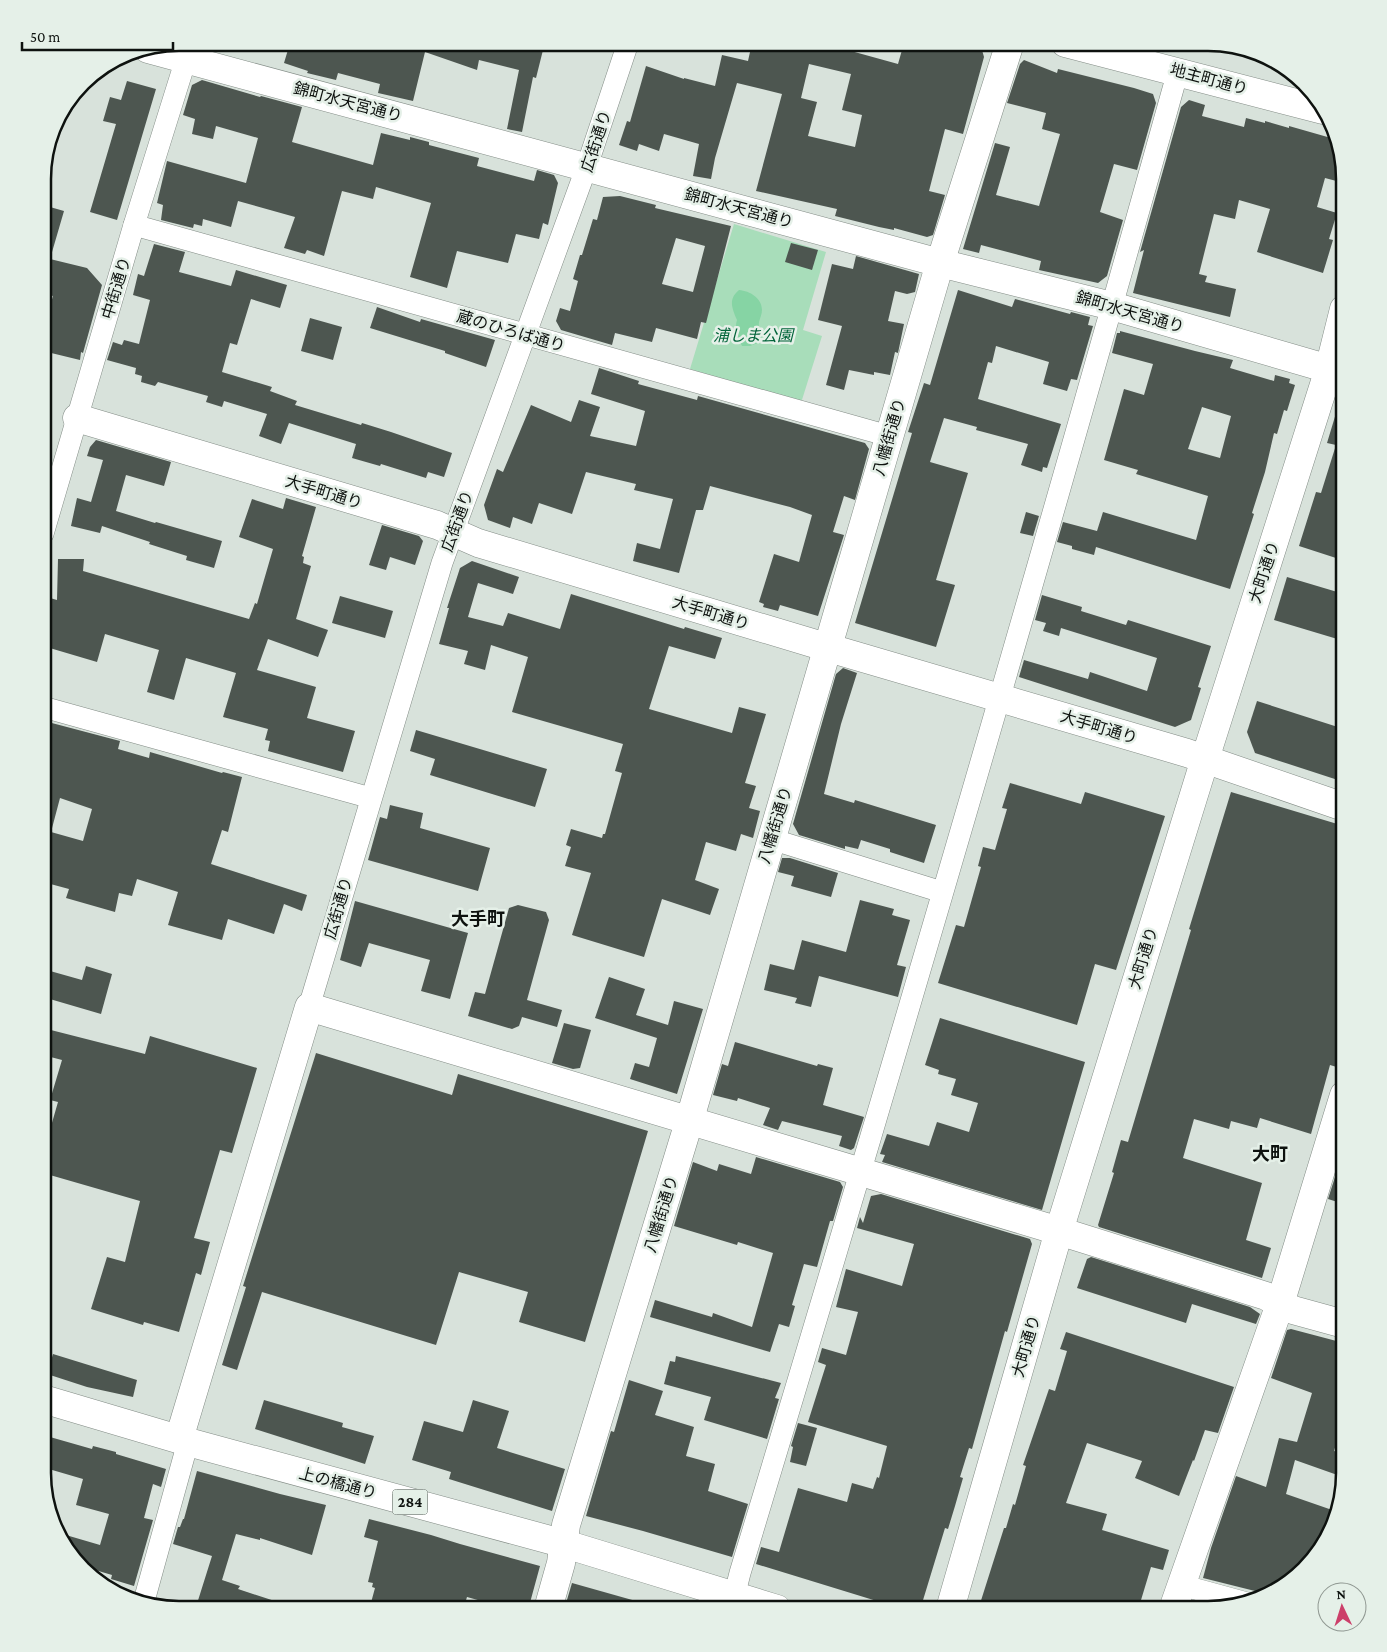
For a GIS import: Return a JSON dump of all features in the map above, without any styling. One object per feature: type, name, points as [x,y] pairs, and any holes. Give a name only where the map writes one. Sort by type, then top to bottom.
[{"type":"main road","name":"錦町水天宮通り","points":[[191,51],[588,166],[940,262],[1335,361]]},
{"type":"main road","name":"八幡街通り","points":[[550,1601],[565,1544],[566,1525],[829,648],[940,262],[1007,52]]},
{"type":"main road","name":"地主町通り","points":[[1101,52],[1314,107]]},
{"type":"main road","name":"大町通り","points":[[953,1601],[1059,1231],[1205,759],[1335,361]]},
{"type":"main road","name":"大手町通り","points":[[77,418],[437,525],[478,543],[1205,759],[1336,804]]},
{"type":"main road","points":[[184,1441],[309,1007],[688,1122],[1059,1231],[1266,1296],[1293,1310],[1336,1322]]},
{"type":"main road","points":[[1177,1597],[1280,1304],[1336,1121]]},
{"type":"main road","name":"上の橋通り","points":[[51,1401],[184,1441],[565,1544],[727,1601]]},
{"type":"street","name":"中街通り","points":[[52,504],[188,51]]},
{"type":"street","name":"広街通り","points":[[309,1007],[452,533],[588,166],[625,51]]},
{"type":"street","points":[[734,1601],[862,1172],[1000,698],[1178,71]]},
{"type":"street","name":"蔵のひろば通り","points":[[134,225],[889,436]]},
{"type":"street","points":[[52,709],[371,798]]},
{"type":"street","points":[[771,839],[942,892]]},
{"type":"street","points":[[145,1596],[184,1441]]},
{"type":"street","points":[[1177,1597],[1217,1600]]},
{"type":"green space","name":"浦しま公園","points":[[734,224],[826,252],[803,330],[822,336],[801,403],[690,369]]},
{"type":"shaded area","points":[[739,290],[755,296],[761,306],[760,342],[750,346],[742,346],[736,330],[737,320],[732,300]]},
{"type":"building","points":[[288,51],[543,51],[536,78],[533,77],[522,132],[507,129],[519,70],[479,60],[477,70],[425,52],[413,101],[378,93],[380,84],[338,73],[336,80],[307,73],[308,71],[284,63]]},
{"type":"building","points":[[750,52],[853,52],[898,64],[902,52],[983,52],[984,57],[963,134],[945,129],[929,191],[945,195],[933,235],[927,237],[894,228],[894,230],[879,227],[835,216],[837,209],[756,191],[782,94],[737,83],[715,158],[711,179],[693,176],[699,144],[664,134],[659,151],[639,144],[637,151],[619,145],[627,121],[630,122],[646,66],[684,79],[715,86],[722,55],[748,61]],"holes":[[[809,64],[851,74],[842,110],[862,115],[855,147],[808,136],[817,102],[801,98]]]},
{"type":"building","points":[[1024,60],[1057,73],[1058,69],[1153,94],[1156,103],[1137,170],[1114,164],[1100,212],[1123,220],[1107,276],[1098,283],[1039,270],[1041,261],[981,245],[979,253],[963,249],[995,143],[1010,147],[996,195],[1039,206],[1060,134],[1042,129],[1046,113],[1007,103],[1020,64]]},
{"type":"building","points":[[202,80],[302,107],[292,142],[373,165],[381,133],[410,140],[410,137],[429,142],[429,145],[479,158],[477,166],[534,181],[537,170],[554,175],[558,183],[548,225],[543,223],[539,239],[516,234],[508,263],[457,251],[447,288],[410,277],[431,203],[376,187],[373,199],[342,191],[324,256],[307,250],[305,254],[284,248],[295,217],[238,201],[231,227],[203,219],[202,226],[194,224],[193,228],[161,220],[163,205],[157,203],[167,161],[246,183],[258,138],[216,126],[213,139],[192,134],[195,119],[183,115],[192,85]]},
{"type":"building","points":[[127,81],[156,89],[117,220],[90,212],[116,124],[103,121],[110,97],[121,100]]},
{"type":"building","points":[[1189,100],[1205,105],[1202,116],[1244,127],[1246,118],[1265,123],[1265,121],[1329,137],[1335,163],[1336,181],[1325,178],[1317,207],[1336,213],[1336,216],[1329,239],[1333,240],[1323,273],[1257,252],[1270,209],[1239,200],[1235,219],[1214,214],[1199,274],[1207,276],[1205,282],[1236,289],[1230,317],[1133,293],[1144,250],[1140,252],[1181,107]]},
{"type":"building","points":[[620,196],[656,205],[655,208],[731,226],[706,323],[701,322],[697,339],[656,328],[652,342],[615,333],[612,345],[561,330],[556,321],[560,308],[570,311],[578,281],[573,279],[593,219],[597,220],[603,197]],"holes":[[[676,238],[705,246],[693,292],[662,284]]]},
{"type":"building","points":[[52,208],[64,211],[52,252]]},
{"type":"building","points":[[791,243],[818,250],[812,270],[785,262]]},
{"type":"building","points":[[154,244],[185,252],[179,272],[231,286],[236,270],[287,285],[280,308],[251,299],[237,345],[230,343],[222,372],[272,387],[270,391],[297,401],[295,405],[361,425],[362,423],[452,453],[444,477],[428,472],[426,478],[381,464],[380,466],[352,458],[356,444],[289,423],[281,444],[259,436],[267,414],[224,401],[222,407],[206,402],[208,396],[158,382],[155,386],[141,382],[142,376],[135,374],[136,368],[107,360],[113,342],[122,345],[124,340],[139,344],[150,300],[133,295],[138,274],[144,276]]},
{"type":"building","points":[[856,256],[919,274],[915,292],[907,294],[895,291],[888,321],[904,324],[898,353],[895,352],[890,375],[874,372],[874,375],[849,370],[844,390],[826,385],[842,326],[818,320],[832,264],[853,269]]},
{"type":"building","points":[[52,259],[87,268],[102,285],[80,360],[52,353]]},
{"type":"building","points":[[958,290],[1012,307],[1015,299],[1070,314],[1071,312],[1090,317],[1088,325],[1093,326],[1077,380],[1071,379],[1067,391],[1043,384],[1049,362],[996,346],[992,363],[988,362],[978,399],[1061,424],[1047,468],[1043,467],[1042,472],[1021,465],[1028,444],[976,430],[977,427],[944,418],[930,462],[968,473],[936,580],[955,585],[936,647],[855,623],[912,433],[908,432],[924,383],[930,385]]},
{"type":"building","points":[[377,307],[420,322],[421,319],[495,340],[486,367],[445,353],[445,351],[370,328]]},
{"type":"building","points":[[310,318],[342,327],[333,360],[301,351]]},
{"type":"building","points":[[1120,331],[1233,360],[1230,368],[1274,381],[1275,375],[1290,379],[1289,383],[1295,385],[1287,411],[1284,410],[1277,434],[1274,433],[1265,472],[1252,513],[1254,514],[1230,589],[1096,547],[1094,555],[1072,549],[1072,546],[1057,542],[1063,522],[1097,531],[1103,512],[1196,540],[1208,496],[1136,474],[1138,470],[1104,460],[1124,389],[1144,395],[1153,364],[1112,353],[1117,333],[1120,333]],"holes":[[[1202,407],[1231,416],[1220,458],[1188,449]]]},
{"type":"building","points":[[599,368],[639,381],[638,384],[697,400],[698,396],[865,443],[869,449],[855,500],[844,496],[833,532],[844,535],[818,616],[780,605],[778,611],[763,607],[764,604],[759,602],[774,554],[799,562],[812,515],[790,507],[710,486],[703,510],[696,510],[679,573],[633,561],[637,543],[660,549],[673,499],[634,490],[636,484],[586,472],[572,514],[539,503],[532,524],[513,517],[510,528],[488,520],[484,505],[497,469],[503,472],[531,405],[571,422],[579,400],[600,407],[590,436],[636,446],[645,411],[591,394]]},
{"type":"building","points":[[1336,413],[1336,445],[1327,443]]},
{"type":"building","points":[[96,440],[171,462],[164,486],[126,475],[116,511],[222,541],[214,568],[186,560],[187,556],[102,526],[100,533],[71,526],[77,498],[91,502],[103,460],[87,456],[90,447]]},
{"type":"building","points":[[1336,445],[1336,558],[1299,546],[1316,492],[1321,493]]},
{"type":"building","points":[[286,498],[316,507],[302,556],[304,557],[303,563],[311,566],[296,619],[328,630],[318,657],[268,639],[257,670],[316,687],[307,718],[355,731],[343,772],[268,751],[270,741],[265,740],[268,729],[223,717],[236,673],[186,658],[174,700],[147,692],[159,650],[105,634],[97,662],[52,649],[52,598],[57,600],[58,559],[84,559],[83,571],[249,619],[255,603],[257,604],[273,549],[239,537],[252,499],[283,509]]},
{"type":"building","points":[[1026,512],[1039,516],[1033,536],[1020,533]]},
{"type":"building","points":[[382,525],[419,536],[423,541],[415,565],[390,557],[386,570],[369,565]]},
{"type":"building","points":[[472,561],[519,577],[513,594],[478,583],[468,617],[503,626],[508,613],[560,629],[571,594],[684,629],[685,627],[722,638],[715,659],[669,646],[649,709],[732,733],[739,707],[766,714],[745,783],[756,786],[749,808],[760,811],[753,838],[741,834],[736,851],[706,842],[695,880],[719,889],[710,915],[662,899],[644,957],[572,935],[591,873],[565,866],[571,847],[566,845],[571,829],[602,838],[603,834],[605,834],[622,773],[615,771],[623,744],[512,712],[528,657],[491,645],[485,670],[464,664],[468,651],[439,644],[449,608],[447,608],[460,568]]},
{"type":"building","points":[[1287,577],[1336,592],[1336,639],[1274,620]]},
{"type":"building","points":[[1042,595],[1082,607],[1081,611],[1126,625],[1128,620],[1211,646],[1198,687],[1201,688],[1191,720],[1175,727],[1019,677],[1024,660],[1088,679],[1090,672],[1147,691],[1157,658],[1061,628],[1059,636],[1043,631],[1046,623],[1035,620]]},
{"type":"building","points":[[340,596],[393,611],[385,638],[332,623]]},
{"type":"building","points":[[843,668],[857,673],[841,724],[824,794],[854,803],[855,800],[936,825],[924,863],[861,840],[858,849],[845,846],[845,849],[799,835],[793,824],[836,674]]},
{"type":"building","points":[[1257,701],[1336,726],[1336,779],[1255,753],[1247,732]]},
{"type":"building","points":[[52,723],[120,741],[118,749],[149,758],[150,752],[242,777],[228,832],[222,830],[211,864],[307,895],[302,911],[284,904],[274,934],[228,919],[222,940],[168,925],[178,892],[137,879],[132,896],[119,893],[115,912],[66,898],[69,889],[51,884],[51,832],[83,841],[92,809],[60,798],[51,830]]},
{"type":"building","points":[[416,730],[547,769],[535,807],[430,775],[435,759],[410,751]]},
{"type":"building","points":[[1010,783],[1081,804],[1085,792],[1165,816],[1116,970],[1095,964],[1077,1025],[938,983],[956,925],[964,927],[981,867],[978,866],[983,847],[995,850],[1007,809],[1002,808]]},
{"type":"building","points":[[1231,792],[1336,824],[1336,1067],[1330,1065],[1311,1134],[1260,1118],[1257,1128],[1231,1121],[1229,1129],[1194,1119],[1183,1158],[1262,1183],[1246,1240],[1271,1248],[1262,1278],[1099,1227],[1098,1225],[1114,1173],[1112,1172],[1121,1140],[1128,1142],[1191,930],[1189,929]]},
{"type":"building","points":[[390,805],[423,813],[420,828],[490,848],[478,891],[368,860],[380,817],[387,819]]},
{"type":"building","points":[[782,858],[790,858],[838,873],[831,897],[791,886],[794,876],[778,872]]},
{"type":"building","points":[[860,900],[894,909],[892,915],[910,920],[897,965],[906,967],[898,997],[819,976],[811,1007],[795,1003],[797,998],[764,990],[770,964],[794,970],[802,940],[846,952]]},
{"type":"building","points":[[355,901],[468,933],[450,999],[421,991],[430,960],[369,943],[361,967],[340,960]]},
{"type":"building","points":[[518,905],[546,912],[549,920],[527,1000],[562,1010],[557,1027],[522,1017],[519,1026],[512,1029],[468,1016],[475,992],[485,994],[509,908]]},
{"type":"building","points":[[86,966],[112,974],[101,1014],[51,999],[51,971],[82,980]]},
{"type":"building","points":[[609,977],[645,989],[636,1015],[668,1025],[674,1001],[703,1009],[677,1094],[630,1079],[635,1063],[649,1067],[657,1038],[595,1018]]},
{"type":"building","points":[[940,1018],[1085,1062],[1042,1210],[882,1162],[885,1155],[880,1154],[887,1134],[929,1146],[937,1122],[969,1132],[978,1103],[951,1095],[956,1079],[938,1074],[939,1070],[925,1065]]},
{"type":"building","points":[[564,1023],[591,1030],[580,1068],[573,1069],[552,1063]]},
{"type":"building","points":[[51,1030],[145,1054],[150,1036],[257,1068],[232,1153],[220,1150],[194,1238],[210,1242],[201,1275],[196,1273],[179,1332],[144,1322],[143,1325],[91,1309],[107,1257],[125,1262],[140,1201],[51,1175],[51,1125],[58,1102],[51,1100],[51,1096],[62,1060],[51,1057]]},
{"type":"building","points":[[735,1042],[817,1066],[818,1064],[833,1068],[823,1105],[864,1117],[854,1148],[851,1150],[839,1146],[842,1136],[782,1121],[778,1130],[763,1125],[770,1108],[738,1098],[737,1101],[713,1095],[722,1064],[728,1066]]},
{"type":"building","points":[[316,1053],[452,1095],[458,1074],[648,1131],[585,1342],[519,1322],[528,1292],[459,1272],[436,1345],[262,1292],[237,1370],[222,1365],[246,1287],[243,1286]]},
{"type":"building","points":[[756,1157],[840,1182],[843,1187],[833,1221],[830,1221],[817,1267],[804,1264],[792,1305],[795,1306],[789,1327],[779,1324],[770,1352],[650,1317],[655,1300],[712,1317],[713,1313],[752,1327],[773,1253],[738,1242],[737,1245],[674,1226],[693,1162],[717,1171],[719,1164],[751,1174]]},
{"type":"building","points":[[1336,1174],[1336,1202],[1328,1199]]},
{"type":"building","points":[[881,1194],[1030,1239],[1032,1244],[972,1449],[969,1448],[960,1477],[963,1478],[948,1529],[945,1528],[923,1601],[877,1601],[756,1564],[761,1547],[779,1552],[798,1488],[847,1502],[852,1483],[873,1489],[877,1477],[879,1478],[887,1446],[808,1422],[826,1365],[818,1362],[822,1348],[846,1355],[858,1312],[836,1307],[846,1269],[902,1286],[914,1244],[857,1228],[860,1217],[863,1223],[871,1196]]},
{"type":"building","points":[[1091,1257],[1250,1307],[1260,1314],[1256,1324],[1192,1304],[1186,1323],[1077,1288],[1087,1259]]},
{"type":"building","points":[[1291,1329],[1336,1341],[1336,1444],[1334,1451],[1336,1452],[1336,1474],[1295,1460],[1286,1494],[1330,1509],[1329,1514],[1323,1529],[1304,1557],[1279,1579],[1256,1591],[1203,1578],[1211,1548],[1236,1476],[1266,1487],[1279,1438],[1297,1442],[1312,1393],[1271,1378],[1287,1330]]},
{"type":"building","points":[[1066,1332],[1234,1387],[1218,1433],[1205,1430],[1179,1496],[1135,1478],[1142,1461],[1087,1443],[1066,1503],[1107,1514],[1102,1530],[1169,1550],[1163,1570],[1151,1567],[1141,1601],[981,1601],[1004,1528],[1006,1528],[1013,1504],[1015,1505],[1026,1466],[1023,1465],[1049,1389],[1055,1391],[1067,1351],[1060,1349]]},
{"type":"building","points":[[53,1354],[137,1380],[133,1397],[87,1387],[51,1375]]},
{"type":"building","points":[[676,1356],[781,1383],[775,1398],[779,1399],[767,1439],[704,1420],[711,1397],[664,1384],[670,1361],[675,1362]]},
{"type":"building","points":[[629,1380],[663,1391],[655,1415],[694,1427],[686,1456],[715,1464],[708,1491],[748,1504],[732,1557],[586,1516],[611,1431],[614,1432]]},
{"type":"building","points":[[264,1400],[343,1423],[342,1427],[374,1436],[365,1464],[255,1429]]},
{"type":"building","points":[[473,1400],[509,1411],[497,1448],[565,1469],[552,1511],[449,1479],[451,1472],[412,1460],[424,1421],[463,1432]]},
{"type":"building","points":[[798,1423],[817,1428],[806,1466],[790,1462],[793,1447],[791,1446]]},
{"type":"building","points":[[51,1437],[92,1449],[93,1446],[116,1452],[116,1454],[166,1469],[161,1487],[153,1484],[144,1518],[153,1520],[134,1586],[111,1579],[112,1575],[97,1571],[83,1557],[68,1536],[100,1545],[109,1514],[76,1505],[83,1479],[51,1470]]},
{"type":"building","points":[[197,1471],[326,1505],[312,1555],[260,1538],[260,1540],[236,1534],[222,1580],[240,1586],[238,1589],[275,1601],[198,1601],[212,1556],[173,1544],[178,1527],[180,1527],[184,1519]]},
{"type":"building","points":[[369,1519],[540,1566],[530,1601],[481,1601],[467,1597],[466,1601],[371,1601],[375,1588],[372,1587],[373,1583],[368,1582],[378,1541],[364,1537]]},
{"type":"building","points":[[572,1583],[636,1601],[567,1601]]},
{"type":"district","name":"大手町","points":[[478,919]]},
{"type":"district","name":"大町","points":[[1270,1154]]}]
